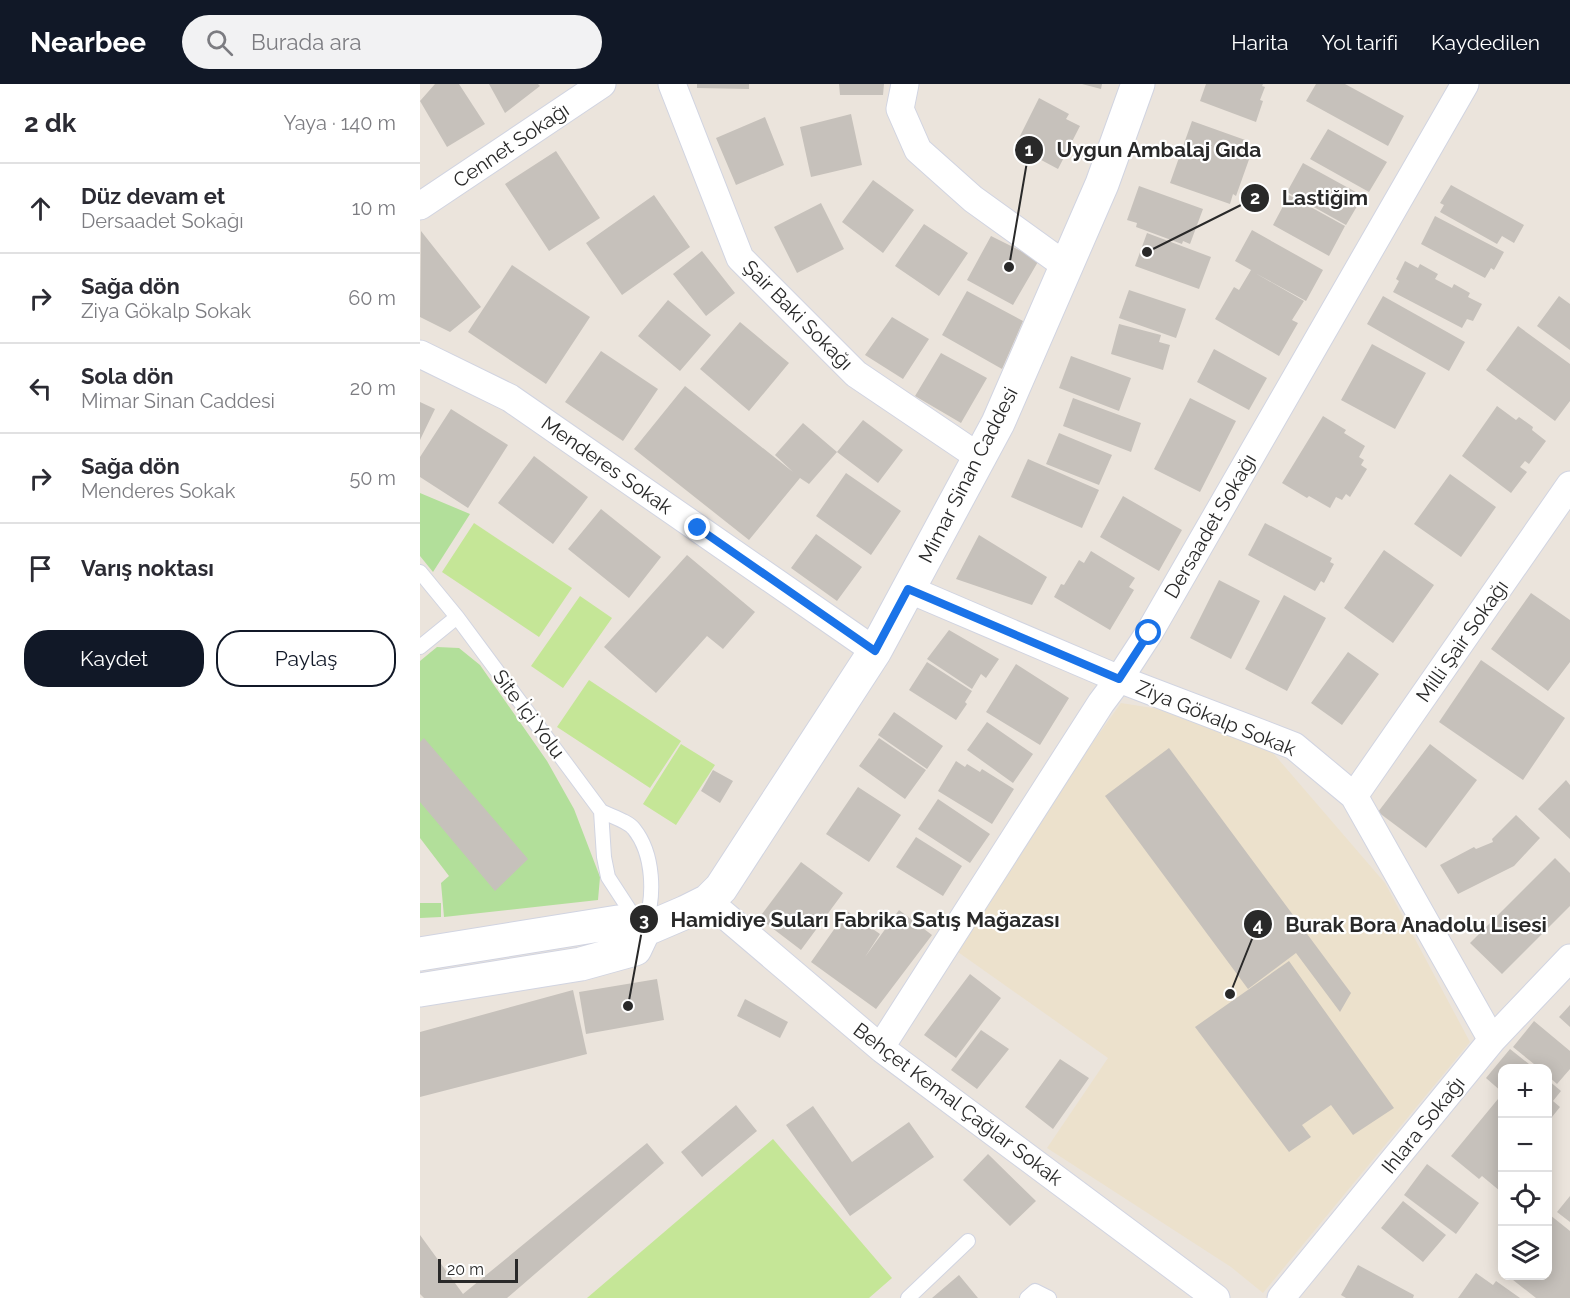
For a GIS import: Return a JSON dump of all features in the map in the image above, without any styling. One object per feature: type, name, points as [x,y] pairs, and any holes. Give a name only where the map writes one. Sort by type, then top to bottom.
[{"type":"main road","name":"Mimar Sinan Caddesi","points":[[420,990],[581,964],[635,950],[644,930],[708,901],[721,888],[875,651],[998,423],[1102,184],[1138,84]]},
{"type":"main road","points":[[420,954],[618,922],[644,930]]},
{"type":"main road","points":[[420,945],[498,942]]},
{"type":"main road","points":[[420,1010],[581,964]]},
{"type":"street","name":"Cennet Sokağı","points":[[420,206],[602,84]]},
{"type":"street","name":"Şair Baki Sokağı","points":[[672,84],[740,258],[856,374],[979,458]]},
{"type":"street","points":[[905,84],[900,109],[918,150],[973,199],[1066,266]]},
{"type":"street","name":"Dersaadet Sokağı","points":[[882,1049],[884,1042],[1095,713],[1149,633],[1465,84]]},
{"type":"street","name":"Menderes Sokak","points":[[420,354],[510,398],[875,651]]},
{"type":"street","name":"Milli Şair Sokağı","points":[[1354,796],[1570,485]]},
{"type":"street","name":"Ziya Gökalp Sokak","points":[[908,589],[1119,679],[1294,746],[1354,796],[1492,1040]]},
{"type":"street","name":"Behçet Kemal Çağlar Sokak","points":[[708,901],[882,1049],[1216,1298]]},
{"type":"street","name":"Ihlara Sokağı","points":[[1281,1298],[1492,1040],[1570,958]]},
{"type":"lane","name":"Site İçi Yolu","points":[[420,572],[457,617],[601,811]]},
{"type":"lane","points":[[420,647],[457,617]]},
{"type":"lane","points":[[601,811],[634,827],[645,850],[652,878],[650,910],[644,930],[608,877],[604,857],[601,811]]},
{"type":"lane","points":[[908,1298],[968,1241]]},
{"type":"lane","points":[[1027,1298],[1035,1291],[1048,1298]]},
{"type":"shaded area","points":[[1121,703],[1178,712],[1273,753],[1385,883],[1470,1042],[1263,1293],[1231,1267],[1047,1148],[1108,1058],[948,945]]},
{"type":"green space","points":[[420,493],[470,514],[433,572],[420,556]]},
{"type":"green space","points":[[474,523],[572,588],[539,637],[442,572]]},
{"type":"green space","points":[[580,596],[612,618],[563,688],[531,666]]},
{"type":"green space","points":[[437,647],[459,648],[480,665],[547,761],[574,809],[600,877],[598,900],[444,917],[441,883],[449,876],[420,838],[420,661]]},
{"type":"green space","points":[[589,680],[681,741],[650,788],[557,727]]},
{"type":"green space","points":[[681,744],[715,765],[676,825],[643,804]]},
{"type":"green space","points":[[420,903],[441,903],[441,917],[420,918]]},
{"type":"green space","points":[[773,1139],[892,1278],[869,1298],[587,1298]]},
{"type":"building","points":[[435,84],[459,84],[485,124],[447,147],[420,101]]},
{"type":"building","points":[[489,84],[538,84],[540,86],[505,113]]},
{"type":"building","points":[[697,84],[749,84],[749,89],[697,88]]},
{"type":"building","points":[[839,84],[884,84],[883,95],[840,95]]},
{"type":"building","points":[[1082,84],[1102,84],[1101,89]]},
{"type":"building","points":[[1206,84],[1263,84],[1262,86],[1265,87],[1260,100],[1263,101],[1256,122],[1200,101]]},
{"type":"building","points":[[1316,84],[1345,84],[1404,116],[1388,146],[1306,101]]},
{"type":"building","points":[[1039,98],[1069,114],[1066,119],[1080,126],[1058,169],[1015,146]]},
{"type":"building","points":[[851,114],[862,165],[811,177],[800,127]]},
{"type":"building","points":[[765,117],[784,165],[736,185],[716,138]]},
{"type":"building","points":[[1192,121],[1248,141],[1245,149],[1252,151],[1236,196],[1233,194],[1230,204],[1170,183]]},
{"type":"building","points":[[1328,129],[1387,162],[1369,192],[1310,159]]},
{"type":"building","points":[[556,151],[600,218],[549,251],[505,184]]},
{"type":"building","points":[[1303,163],[1363,196],[1346,225],[1287,192]]},
{"type":"building","points":[[873,180],[914,210],[883,253],[842,222]]},
{"type":"building","points":[[1451,185],[1524,225],[1514,243],[1502,236],[1497,244],[1440,212],[1444,205],[1440,203]]},
{"type":"building","points":[[1139,186],[1203,209],[1190,244],[1183,241],[1182,244],[1136,227],[1137,223],[1127,220]]},
{"type":"building","points":[[654,195],[690,247],[622,295],[586,243]]},
{"type":"building","points":[[1289,195],[1345,226],[1329,256],[1273,225]]},
{"type":"building","points":[[821,203],[844,249],[797,273],[774,227]]},
{"type":"building","points":[[1435,216],[1504,252],[1494,270],[1491,268],[1485,278],[1421,244]]},
{"type":"building","points":[[924,224],[968,253],[939,296],[895,266]]},
{"type":"building","points":[[1252,230],[1323,270],[1306,301],[1255,273],[1304,301],[1292,320],[1298,323],[1279,356],[1215,319],[1234,287],[1239,290],[1251,270],[1235,261]]},
{"type":"building","points":[[421,231],[481,307],[450,332],[420,317]]},
{"type":"building","points":[[1147,233],[1211,257],[1199,289],[1135,266]]},
{"type":"building","points":[[991,236],[1039,260],[1013,305],[967,280]]},
{"type":"building","points":[[702,251],[735,293],[706,316],[673,274]]},
{"type":"building","points":[[1405,261],[1418,268],[1420,264],[1438,274],[1435,279],[1452,288],[1454,284],[1470,293],[1468,297],[1482,304],[1473,321],[1467,319],[1462,328],[1393,292],[1399,281],[1396,279]]},
{"type":"building","points":[[512,265],[590,317],[546,384],[468,332]]},
{"type":"building","points":[[1129,290],[1186,309],[1176,338],[1119,318]]},
{"type":"building","points":[[967,291],[1023,321],[1002,369],[942,335]]},
{"type":"building","points":[[1383,296],[1465,342],[1449,371],[1367,324]]},
{"type":"building","points":[[1559,296],[1570,304],[1570,350],[1537,326]]},
{"type":"building","points":[[668,300],[711,335],[680,371],[638,336]]},
{"type":"building","points":[[892,317],[929,339],[903,379],[865,355]]},
{"type":"building","points":[[740,322],[789,363],[749,411],[700,369]]},
{"type":"building","points":[[1119,324],[1161,335],[1159,342],[1170,345],[1163,370],[1111,354]]},
{"type":"building","points":[[1518,326],[1570,364],[1570,401],[1555,421],[1486,370]]},
{"type":"building","points":[[1372,344],[1426,373],[1395,429],[1341,400]]},
{"type":"building","points":[[1214,349],[1267,378],[1249,410],[1197,382]]},
{"type":"building","points":[[601,351],[658,389],[623,441],[565,402]]},
{"type":"building","points":[[941,353],[987,378],[961,423],[915,396]]},
{"type":"building","points":[[1071,356],[1131,378],[1119,411],[1059,388]]},
{"type":"building","points":[[685,386],[793,472],[775,455],[803,423],[837,452],[809,484],[800,478],[749,540],[634,449]]},
{"type":"building","points":[[1073,398],[1141,423],[1131,452],[1063,426]]},
{"type":"building","points":[[1190,398],[1236,421],[1200,492],[1154,469]]},
{"type":"building","points":[[420,402],[435,409],[420,440]]},
{"type":"building","points":[[1497,406],[1516,420],[1519,417],[1533,427],[1532,430],[1546,441],[1529,464],[1525,461],[1520,467],[1527,472],[1511,493],[1462,456]]},
{"type":"building","points":[[451,409],[508,445],[468,508],[420,477],[420,457]]},
{"type":"building","points":[[1323,416],[1346,430],[1344,433],[1365,446],[1359,457],[1364,460],[1361,465],[1367,469],[1350,497],[1346,494],[1342,500],[1336,497],[1330,508],[1282,483]]},
{"type":"building","points":[[863,420],[903,450],[878,483],[837,452]]},
{"type":"building","points":[[1059,433],[1112,455],[1099,485],[1046,464]]},
{"type":"building","points":[[534,456],[588,497],[553,544],[498,503]]},
{"type":"building","points":[[1028,459],[1099,490],[1082,528],[1011,497]]},
{"type":"building","points":[[846,473],[901,511],[871,555],[816,516]]},
{"type":"building","points":[[1450,474],[1496,507],[1461,557],[1414,524]]},
{"type":"building","points":[[1123,496],[1182,530],[1159,571],[1100,537]]},
{"type":"building","points":[[601,509],[661,557],[629,598],[568,549]]},
{"type":"building","points":[[1265,523],[1332,558],[1330,562],[1334,564],[1324,583],[1321,581],[1315,591],[1248,555]]},
{"type":"building","points":[[816,534],[862,567],[837,601],[791,568]]},
{"type":"building","points":[[979,535],[1047,577],[1032,605],[956,579]]},
{"type":"building","points":[[1384,550],[1434,585],[1393,643],[1344,608]]},
{"type":"building","points":[[1091,551],[1135,578],[1129,587],[1134,590],[1110,630],[1054,597],[1079,560],[1084,563]]},
{"type":"building","points":[[687,555],[755,612],[723,649],[707,636],[656,693],[604,647]]},
{"type":"building","points":[[1219,580],[1260,601],[1231,659],[1190,638]]},
{"type":"building","points":[[1531,593],[1570,620],[1570,662],[1548,691],[1491,649]]},
{"type":"building","points":[[1284,595],[1326,618],[1287,691],[1245,669]]},
{"type":"building","points":[[949,630],[999,659],[986,678],[981,674],[972,689],[927,659]]},
{"type":"building","points":[[1348,652],[1379,674],[1342,725],[1311,703]]},
{"type":"building","points":[[1481,660],[1565,718],[1523,780],[1439,722]]},
{"type":"building","points":[[927,662],[972,691],[965,702],[967,704],[956,720],[909,690]]},
{"type":"building","points":[[1016,664],[1069,698],[1040,745],[986,712]]},
{"type":"building","points":[[894,712],[943,746],[927,769],[878,735]]},
{"type":"building","points":[[987,722],[1033,754],[1013,783],[967,750]]},
{"type":"building","points":[[424,738],[528,859],[495,891],[420,802],[420,742]]},
{"type":"building","points":[[879,738],[926,770],[905,799],[859,766]]},
{"type":"building","points":[[1430,744],[1477,780],[1426,848],[1378,812]]},
{"type":"building","points":[[1169,748],[1351,993],[1340,1012],[1296,953],[1248,989],[1105,796]]},
{"type":"building","points":[[956,761],[965,767],[967,764],[980,772],[982,769],[1014,789],[992,824],[938,791]]},
{"type":"building","points":[[713,770],[733,781],[720,803],[701,791]]},
{"type":"building","points":[[1566,780],[1570,785],[1570,839],[1538,809]]},
{"type":"building","points":[[858,787],[901,815],[869,862],[826,834]]},
{"type":"building","points":[[938,799],[990,834],[970,863],[918,829]]},
{"type":"building","points":[[1516,815],[1540,838],[1514,866],[1458,894],[1440,865],[1474,847],[1476,849],[1493,842],[1492,839]]},
{"type":"building","points":[[916,837],[962,866],[943,896],[896,867]]},
{"type":"building","points":[[1555,858],[1570,873],[1570,906],[1502,974],[1470,943]]},
{"type":"building","points":[[801,862],[843,893],[801,950],[759,918]]},
{"type":"building","points":[[899,910],[932,935],[876,1009],[811,962],[847,911],[880,934],[865,957]]},
{"type":"building","points":[[1289,961],[1394,1108],[1353,1135],[1331,1105],[1302,1125],[1311,1137],[1289,1152],[1195,1027]]},
{"type":"building","points":[[970,974],[1001,998],[956,1058],[924,1035]]},
{"type":"building","points":[[657,979],[664,1020],[586,1034],[579,992]]},
{"type":"building","points":[[573,990],[587,1054],[420,1097],[420,1032]]},
{"type":"building","points":[[745,999],[788,1022],[780,1038],[737,1016]]},
{"type":"building","points":[[1570,1005],[1570,1027],[1559,1017]]},
{"type":"building","points":[[1534,1021],[1570,1051],[1570,1069],[1557,1084],[1552,1080],[1552,1064],[1534,1064],[1513,1047]]},
{"type":"building","points":[[981,1030],[1009,1049],[977,1089],[951,1070]]},
{"type":"building","points":[[1510,1049],[1529,1064],[1498,1064],[1498,1088],[1486,1078]]},
{"type":"building","points":[[1060,1059],[1089,1078],[1053,1129],[1025,1107]]},
{"type":"building","points":[[1552,1083],[1561,1091],[1553,1101],[1560,1107],[1552,1117]]},
{"type":"building","points":[[1498,1099],[1498,1189],[1482,1176],[1479,1179],[1451,1156]]},
{"type":"building","points":[[736,1105],[757,1131],[702,1177],[681,1152]]},
{"type":"building","points":[[813,1106],[852,1162],[909,1122],[934,1157],[850,1216],[786,1125]]},
{"type":"building","points":[[647,1143],[664,1163],[507,1298],[424,1298],[420,1294],[420,1235],[463,1294]]},
{"type":"building","points":[[988,1154],[1036,1201],[1010,1226],[963,1180]]},
{"type":"building","points":[[1427,1164],[1479,1203],[1456,1234],[1404,1195]]},
{"type":"building","points":[[1570,1196],[1570,1222],[1557,1212]]},
{"type":"building","points":[[1403,1201],[1446,1235],[1423,1262],[1381,1228]]},
{"type":"building","points":[[1552,1217],[1570,1231],[1570,1298],[1536,1298],[1513,1280],[1552,1280]]},
{"type":"building","points":[[1358,1265],[1414,1295],[1413,1298],[1346,1298],[1341,1295]]},
{"type":"building","points":[[1476,1273],[1493,1285],[1496,1281],[1520,1298],[1458,1298]]},
{"type":"building","points":[[959,1275],[978,1298],[932,1298]]},
{"type":"place","name":"Lastiğim","points":[[1147,252]]},
{"type":"place","name":"Uygun Ambalaj Gıda","points":[[1009,267]]},
{"type":"place","name":"Burak Bora Anadolu Lisesi","points":[[1230,994]]},
{"type":"place","name":"Hamidiye Suları Fabrika Satış Mağazası","points":[[628,1006]]},
{"type":"route","points":[[698,528],[875,651],[908,589],[1119,679],[1149,633]]}]
